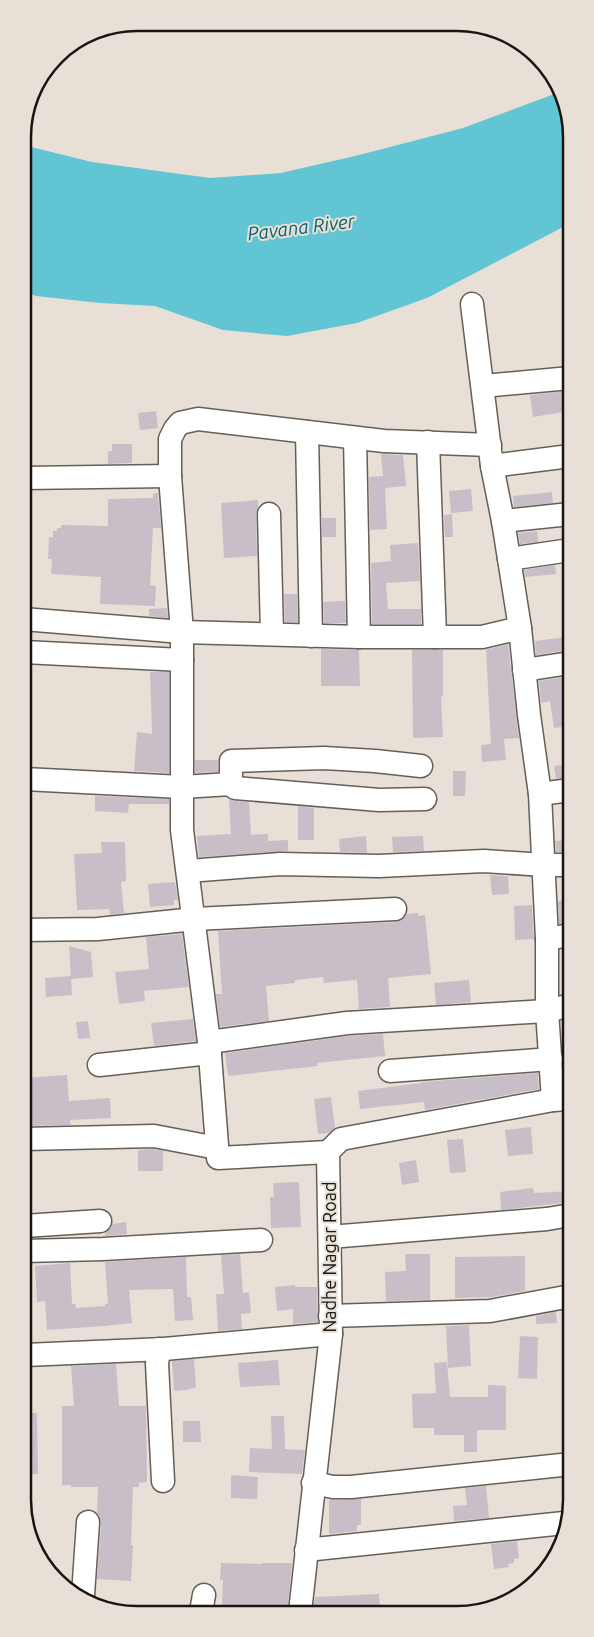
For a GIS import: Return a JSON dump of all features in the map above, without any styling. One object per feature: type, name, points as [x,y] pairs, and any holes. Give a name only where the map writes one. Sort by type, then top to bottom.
[{"type":"street","points":[[472,304],[491,456],[520,628],[540,794],[551,1059],[562,1100],[341,1139],[328,1152],[218,1158],[209,1047],[182,830],[182,632],[170,476],[170,439],[175,428],[180,423],[189,420],[206,420],[384,441],[428,442],[491,456],[563,456]]},
{"type":"street","points":[[483,386],[563,379]]},
{"type":"street","points":[[307,432],[311,636]]},
{"type":"street","points":[[355,438],[358,637]]},
{"type":"street","points":[[428,442],[434,637]]},
{"type":"street","points":[[31,478],[170,476]]},
{"type":"street","points":[[270,514],[272,634]]},
{"type":"street","points":[[503,521],[563,515]]},
{"type":"street","points":[[509,559],[563,551]]},
{"type":"street","points":[[31,621],[182,632],[358,637],[482,637],[520,628]]},
{"type":"street","points":[[31,652],[182,660]]},
{"type":"street","points":[[524,670],[563,664]]},
{"type":"street","points":[[420,766],[324,758],[231,762],[231,784],[235,788],[379,800],[425,799]]},
{"type":"street","points":[[31,778],[182,788],[231,784]]},
{"type":"street","points":[[540,794],[563,791]]},
{"type":"street","points":[[188,871],[280,864],[379,866],[484,861],[563,865]]},
{"type":"street","points":[[31,930],[98,929],[194,920],[395,909]]},
{"type":"street","points":[[547,939],[563,937]]},
{"type":"street","points":[[99,1064],[347,1023],[548,1011],[563,1007]]},
{"type":"street","points":[[390,1071],[551,1059]]},
{"type":"street","points":[[31,1138],[154,1136],[218,1148]]},
{"type":"street","name":"Nadhe Nagar Road","points":[[301,1606],[331,1325],[328,1152]]},
{"type":"street","points":[[330,1237],[563,1217]]},
{"type":"street","points":[[31,1226],[100,1221]]},
{"type":"street","points":[[31,1251],[103,1249],[261,1240]]},
{"type":"street","points":[[31,1355],[159,1349],[331,1325],[490,1311],[563,1297]]},
{"type":"street","points":[[159,1349],[157,1364],[163,1480]]},
{"type":"street","points":[[314,1483],[333,1487],[350,1487],[563,1465]]},
{"type":"street","points":[[83,1591],[88,1522]]},
{"type":"street","points":[[306,1550],[560,1523]]},
{"type":"water","name":"Pavana River","points":[[553,94],[561,117],[563,131],[563,227],[427,298],[357,323],[287,336],[223,330],[155,306],[100,303],[31,294],[31,147],[92,162],[210,178],[281,173],[463,128]]},
{"type":"building","points":[[563,392],[563,412],[533,417],[530,395]]},
{"type":"building","points":[[156,411],[158,428],[140,430],[138,413]]},
{"type":"building","points":[[112,444],[132,444],[132,463],[108,464],[108,451],[112,451]]},
{"type":"building","points":[[381,454],[403,455],[406,486],[385,488],[387,529],[370,530],[369,477],[383,476]]},
{"type":"building","points":[[471,489],[473,511],[451,513],[449,491]]},
{"type":"building","points":[[552,492],[553,503],[514,507],[513,496]]},
{"type":"building","points":[[158,493],[161,528],[153,528],[150,585],[156,586],[155,606],[100,604],[101,577],[51,574],[52,559],[48,559],[49,537],[53,537],[53,531],[61,528],[61,525],[108,526],[108,499],[153,498],[153,494]]},
{"type":"building","points":[[258,500],[256,514],[257,556],[224,558],[221,503]]},
{"type":"building","points":[[452,514],[453,537],[445,537],[444,515]]},
{"type":"building","points":[[322,518],[336,518],[336,537],[322,537]]},
{"type":"building","points":[[537,531],[538,542],[520,544],[518,533]]},
{"type":"building","points":[[418,543],[420,581],[386,583],[388,609],[421,609],[421,624],[372,624],[371,563],[391,561],[390,545]]},
{"type":"building","points":[[555,565],[556,574],[525,577],[524,570]]},
{"type":"building","points":[[284,594],[297,594],[298,622],[285,622]]},
{"type":"building","points":[[345,601],[346,623],[324,623],[323,602]]},
{"type":"building","points":[[167,608],[168,618],[149,616],[149,609]]},
{"type":"building","points":[[563,638],[563,651],[536,655],[535,641]]},
{"type":"building","points":[[508,644],[519,738],[504,739],[506,760],[482,762],[481,745],[491,744],[486,650]]},
{"type":"building","points":[[321,649],[359,650],[360,686],[321,686]]},
{"type":"building","points":[[412,650],[443,650],[443,696],[441,696],[443,737],[413,738]]},
{"type":"building","points":[[150,672],[169,672],[169,773],[134,771],[137,732],[152,734]]},
{"type":"building","points":[[563,677],[563,727],[554,728],[550,701],[541,703],[539,681]]},
{"type":"building","points":[[195,760],[218,760],[218,772],[195,773]]},
{"type":"building","points":[[563,765],[563,778],[556,779],[554,766]]},
{"type":"building","points":[[453,771],[466,771],[465,796],[453,796]]},
{"type":"building","points":[[95,796],[169,799],[169,804],[129,804],[128,813],[95,811]]},
{"type":"building","points":[[229,799],[249,802],[251,835],[268,834],[268,841],[288,840],[288,851],[199,857],[197,836],[231,834]]},
{"type":"building","points":[[298,806],[314,808],[314,840],[298,840]]},
{"type":"building","points":[[366,836],[367,853],[340,852],[339,839]]},
{"type":"building","points":[[423,836],[424,851],[393,852],[392,837]]},
{"type":"building","points":[[563,840],[563,852],[556,852],[555,841]]},
{"type":"building","points":[[101,842],[125,842],[126,881],[121,882],[124,913],[110,915],[109,909],[77,910],[74,854],[102,853]]},
{"type":"building","points":[[490,875],[508,876],[509,894],[492,895]]},
{"type":"building","points":[[175,882],[178,900],[174,900],[174,905],[150,907],[148,884]]},
{"type":"building","points":[[558,901],[563,901],[563,923],[559,924]]},
{"type":"building","points":[[532,905],[534,939],[515,940],[514,906]]},
{"type":"building","points":[[418,913],[418,916],[425,915],[431,974],[388,978],[390,1007],[359,1009],[357,980],[324,983],[323,977],[295,980],[295,983],[266,986],[269,1021],[220,1027],[216,994],[222,994],[218,931],[396,922],[402,920],[407,914]]},
{"type":"building","points":[[182,934],[189,987],[144,991],[145,1001],[119,1004],[115,972],[149,969],[146,937]]},
{"type":"building","points":[[69,946],[91,952],[93,977],[71,979]]},
{"type":"building","points":[[71,976],[72,995],[46,997],[45,978]]},
{"type":"building","points":[[469,980],[471,1002],[436,1005],[434,983]]},
{"type":"building","points":[[193,1019],[196,1041],[154,1046],[151,1023]]},
{"type":"building","points":[[88,1021],[90,1038],[78,1039],[76,1022]]},
{"type":"building","points":[[383,1034],[385,1056],[317,1063],[318,1066],[228,1076],[225,1053],[348,1036]]},
{"type":"building","points":[[538,1073],[539,1089],[425,1110],[424,1102],[360,1109],[358,1091],[422,1082]]},
{"type":"building","points":[[67,1075],[69,1101],[110,1098],[111,1118],[70,1120],[71,1125],[31,1126],[31,1078]]},
{"type":"building","points":[[331,1097],[335,1128],[329,1133],[318,1134],[314,1099]]},
{"type":"building","points":[[531,1127],[533,1154],[508,1156],[505,1130]]},
{"type":"building","points":[[463,1139],[466,1172],[450,1173],[447,1140]]},
{"type":"building","points":[[153,1149],[163,1151],[163,1171],[138,1171],[138,1150]]},
{"type":"building","points":[[416,1160],[419,1182],[402,1185],[399,1163]]},
{"type":"building","points":[[299,1182],[301,1227],[271,1228],[270,1197],[274,1197],[273,1183]]},
{"type":"building","points":[[533,1188],[534,1193],[563,1191],[563,1203],[501,1210],[500,1192]]},
{"type":"building","points":[[126,1222],[127,1234],[105,1236],[105,1233],[112,1227],[112,1224]]},
{"type":"building","points":[[240,1254],[243,1293],[249,1292],[251,1313],[241,1314],[242,1329],[218,1331],[216,1294],[224,1294],[221,1255]]},
{"type":"building","points":[[405,1254],[430,1254],[430,1300],[386,1301],[385,1272],[406,1271]]},
{"type":"building","points":[[525,1256],[525,1291],[492,1297],[455,1298],[455,1257]]},
{"type":"building","points":[[186,1257],[187,1297],[191,1297],[193,1320],[175,1321],[173,1289],[129,1290],[132,1323],[47,1330],[45,1301],[37,1302],[35,1266],[70,1263],[72,1304],[75,1304],[76,1308],[105,1306],[105,1304],[108,1304],[105,1262]]},
{"type":"building","points":[[295,1285],[295,1287],[317,1287],[318,1322],[293,1324],[293,1309],[277,1311],[275,1287]]},
{"type":"building","points":[[556,1312],[557,1323],[536,1324],[536,1316]]},
{"type":"building","points":[[469,1325],[471,1366],[448,1368],[446,1326]]},
{"type":"building","points":[[520,1336],[538,1337],[537,1379],[518,1378]]},
{"type":"building","points":[[194,1359],[196,1387],[174,1391],[172,1361]]},
{"type":"building","points":[[278,1360],[280,1385],[240,1387],[238,1363]]},
{"type":"building","points":[[447,1362],[450,1397],[488,1397],[488,1385],[506,1386],[506,1430],[477,1430],[477,1452],[464,1452],[464,1435],[434,1435],[434,1428],[413,1428],[412,1394],[436,1393],[434,1363]]},
{"type":"building","points":[[116,1364],[119,1406],[146,1406],[147,1482],[139,1483],[139,1487],[133,1487],[131,1581],[97,1579],[101,1523],[97,1513],[98,1487],[62,1485],[62,1406],[74,1406],[71,1366]]},
{"type":"building","points":[[31,1413],[37,1413],[38,1474],[31,1474]]},
{"type":"building","points":[[271,1416],[284,1416],[285,1449],[305,1450],[302,1474],[249,1472],[250,1448],[272,1449]]},
{"type":"building","points":[[183,1421],[200,1421],[201,1442],[183,1442]]},
{"type":"building","points":[[231,1475],[258,1477],[257,1499],[231,1498]]},
{"type":"building","points":[[486,1486],[489,1518],[454,1521],[453,1506],[467,1505],[465,1488]]},
{"type":"building","points":[[361,1499],[361,1525],[357,1525],[357,1531],[329,1534],[329,1500]]},
{"type":"building","points":[[517,1541],[519,1558],[514,1559],[514,1563],[508,1564],[509,1567],[494,1569],[491,1544]]},
{"type":"building","points":[[221,1563],[292,1563],[288,1606],[222,1606],[223,1580],[220,1580]]},
{"type":"building","points":[[379,1594],[380,1606],[314,1606],[315,1597]]}]
